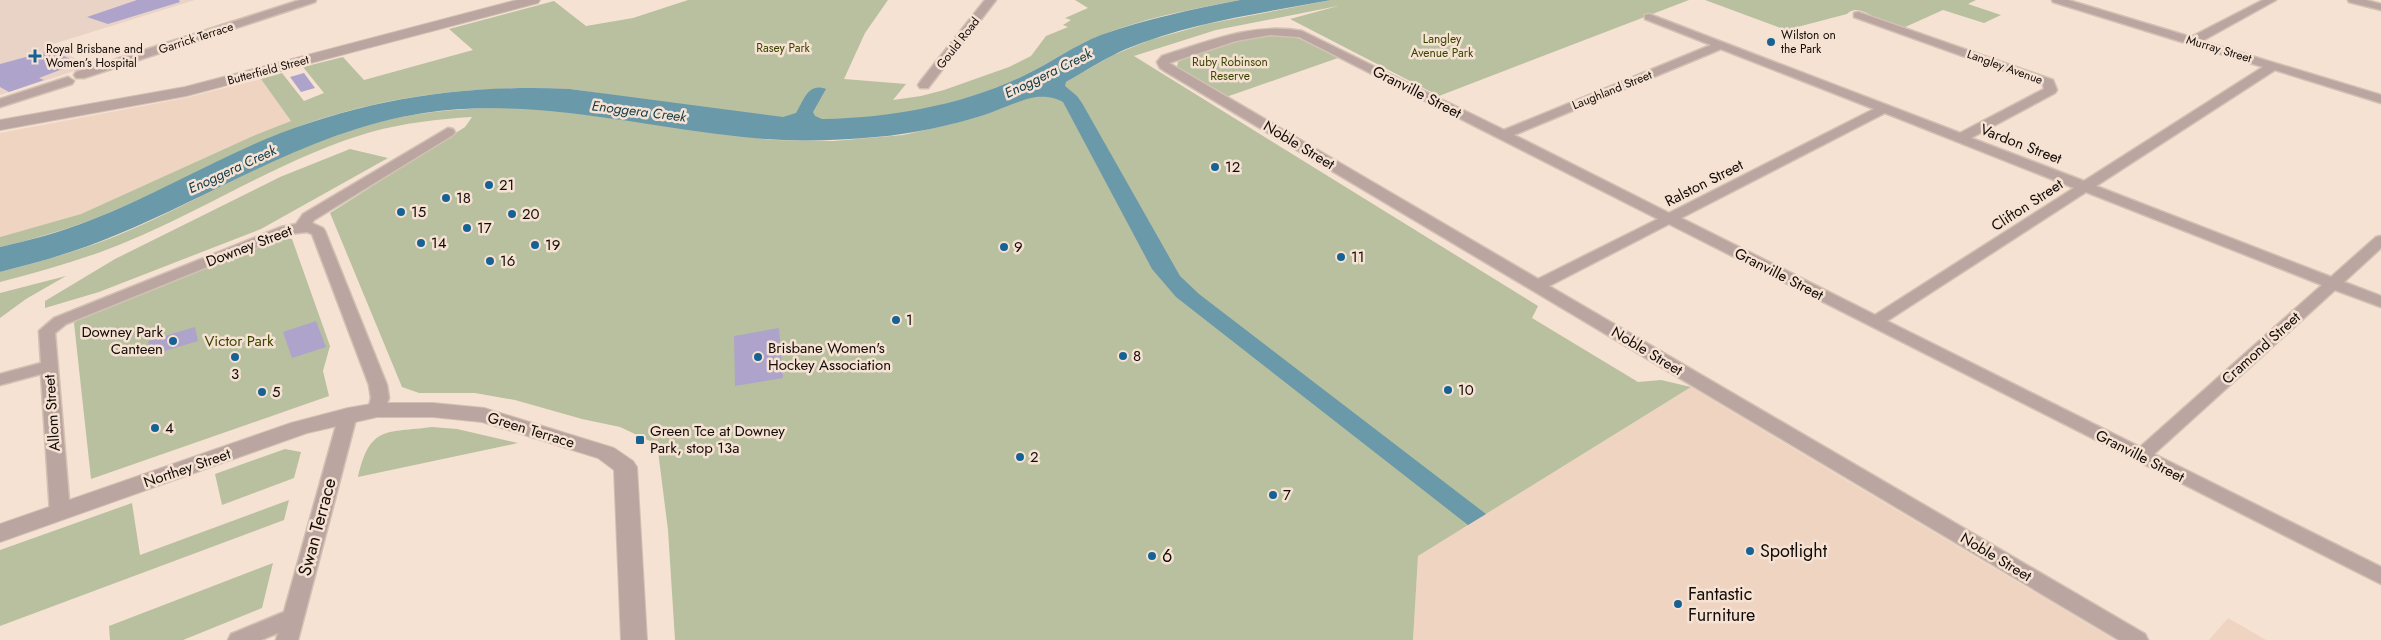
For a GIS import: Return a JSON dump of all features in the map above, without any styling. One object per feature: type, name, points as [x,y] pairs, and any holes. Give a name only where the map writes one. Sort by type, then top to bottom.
[{"type":"street","name":"Garrick Terrace","points":[[80,75],[311,0]]},
{"type":"street","name":"Butterfield Street","points":[[0,125],[186,91],[533,0]]},
{"type":"street","name":"Gould Road","points":[[924,85],[991,0]]},
{"type":"street","name":"Murray Street","points":[[2057,0],[2381,99]]},
{"type":"street","points":[[2193,41],[2271,0]]},
{"type":"street","points":[[2352,0],[2381,7]]},
{"type":"street","name":"Langley Avenue","points":[[1858,15],[2048,83],[2051,90],[1961,138]]},
{"type":"street","name":"Vardon Street","points":[[1649,16],[2381,302]]},
{"type":"street","name":"Granville Street","points":[[1166,59],[1262,32],[1275,30],[1295,32],[2381,576]]},
{"type":"street","name":"Laughland Street","points":[[1503,135],[1721,45]]},
{"type":"street","name":"Noble Street","points":[[1166,59],[1164,65],[1170,69],[2137,640]]},
{"type":"street","name":"Clifton Street","points":[[1875,322],[2273,66]]},
{"type":"street","points":[[0,102],[68,81]]},
{"type":"street","name":"Ralston Street","points":[[1537,286],[1884,108]]},
{"type":"street","name":"Downey Street","points":[[60,321],[286,230],[302,227],[308,217],[448,132]]},
{"type":"street","points":[[302,227],[309,227],[318,231],[378,385],[380,398],[377,410]]},
{"type":"street","name":"Cramond Street","points":[[2141,456],[2381,240]]},
{"type":"street","name":"Allom Street","points":[[60,321],[46,331],[60,512]]},
{"type":"street","points":[[0,380],[49,366]]},
{"type":"street","name":"Northey Street","points":[[0,533],[299,428],[348,415],[377,410]]},
{"type":"street","name":"Green Terrace","points":[[377,410],[432,410],[484,414],[606,453],[625,467],[634,640]]},
{"type":"street","name":"Swan Terrace","points":[[287,640],[348,415]]},
{"type":"street","points":[[239,640],[292,618]]},
{"type":"shaded area","name":"Royal Brisbane and Women’s Hospital","points":[[0,0],[195,0],[50,45],[90,66],[0,95]]},
{"type":"shaded area","points":[[261,79],[292,121],[253,136],[81,214],[0,237],[0,133],[185,98]]},
{"type":"shaded area","points":[[1691,387],[2115,640],[1413,640],[1418,556]]},
{"type":"shaded area","points":[[2228,618],[2266,640],[2209,640]]},
{"type":"green space","name":"Rasey Park","points":[[688,0],[888,0],[865,33],[844,79],[906,84],[893,100],[944,90],[1009,67],[1031,56],[1046,36],[1068,27],[1063,25],[1071,20],[1065,18],[1088,8],[1075,0],[1240,0],[1168,15],[1114,30],[1079,45],[1014,80],[973,96],[916,111],[874,117],[831,119],[787,118],[743,114],[570,89],[535,88],[465,91],[395,100],[361,107],[295,128],[91,220],[46,235],[0,247],[0,237],[81,214],[253,136],[291,121],[261,79],[282,73],[304,101],[324,93],[303,67],[343,57],[364,80],[473,50],[449,29],[554,1],[586,26],[633,18]]},
{"type":"green space","name":"Langley Avenue Park","points":[[1331,0],[1689,0],[1439,96],[1290,19],[1338,6],[1216,30],[1134,56],[1538,306],[1532,318],[1638,382],[1661,380],[1691,387],[1418,556],[1413,640],[675,640],[668,530],[658,451],[652,442],[620,427],[582,419],[515,400],[475,393],[419,393],[402,387],[330,213],[465,127],[472,117],[396,126],[339,143],[308,155],[157,229],[126,242],[80,259],[0,282],[0,272],[88,247],[116,236],[300,149],[386,120],[453,110],[521,108],[544,109],[772,140],[833,141],[903,135],[952,124],[1059,86],[1113,55],[1150,40],[1207,24]]},
{"type":"green space","points":[[1705,0],[1976,0],[1968,4],[2001,15],[1984,23],[1943,10],[1903,28],[1855,10],[1847,14],[1786,30]]},
{"type":"green space","name":"Ruby Robinson Reserve","points":[[1263,34],[1292,35],[1338,58],[1226,97],[1177,67],[1178,62],[1188,56]]},
{"type":"green space","points":[[350,149],[388,158],[261,229],[99,292],[45,308],[45,301],[115,259],[280,177]]},
{"type":"green space","name":"Victor Park","points":[[274,239],[292,239],[330,346],[323,371],[329,396],[91,479],[74,323],[81,315]]},
{"type":"green space","points":[[66,276],[26,299],[0,318],[0,293]]},
{"type":"green space","points":[[432,427],[457,429],[518,443],[358,477],[368,448],[382,435],[403,430]]},
{"type":"green space","points":[[285,449],[301,452],[294,478],[222,505],[215,474]]},
{"type":"green space","points":[[289,500],[284,520],[0,626],[0,550],[132,503],[140,555]]},
{"type":"green space","points":[[273,563],[262,608],[183,640],[110,640],[109,626]]},
{"type":"water","name":"Enoggera Creek","points":[[1240,0],[1331,0],[1227,19],[1151,40],[1111,56],[1066,82],[1065,86],[1082,103],[1180,276],[1199,294],[1486,514],[1468,525],[1176,297],[1152,269],[1063,102],[1050,97],[1030,98],[971,119],[917,132],[890,136],[826,140],[776,140],[743,137],[584,115],[504,108],[424,113],[383,121],[343,133],[304,148],[102,241],[59,256],[0,272],[0,247],[80,224],[135,201],[266,139],[303,125],[377,104],[453,92],[531,88],[570,89],[783,117],[796,113],[807,94],[811,90],[820,87],[826,89],[813,112],[815,116],[822,119],[874,116],[953,102],[1003,85],[1101,35],[1170,15]]},
{"type":"building","points":[[137,0],[179,0],[180,2],[108,24],[87,17]]},
{"type":"building","points":[[52,50],[78,63],[39,78],[44,80],[9,92],[0,87],[0,64]]},
{"type":"building","points":[[304,73],[315,88],[301,92],[290,77]]},
{"type":"building","points":[[316,321],[326,347],[292,358],[283,332]]},
{"type":"building","name":"Downey Park Canteen","points":[[195,327],[198,341],[151,355],[148,341]]},
{"type":"building","name":"Brisbane Women's Hockey Association","points":[[779,328],[783,378],[735,386],[734,336]]},
{"type":"place","name":"Wilston on the Park","points":[[1771,42]]},
{"type":"place","name":"Royal Brisbane and Women’s Hospital","points":[[35,56]]},
{"type":"place","name":"12","points":[[1215,167]]},
{"type":"place","name":"21","points":[[489,185]]},
{"type":"place","name":"18","points":[[446,198]]},
{"type":"place","name":"15","points":[[401,212]]},
{"type":"place","name":"20","points":[[512,214]]},
{"type":"place","name":"17","points":[[467,228]]},
{"type":"place","name":"14","points":[[421,243]]},
{"type":"place","name":"19","points":[[535,245]]},
{"type":"place","name":"9","points":[[1004,247]]},
{"type":"place","name":"11","points":[[1341,257]]},
{"type":"place","name":"16","points":[[490,261]]},
{"type":"place","name":"1","points":[[896,320]]},
{"type":"place","name":"Downey Park Canteen","points":[[173,341]]},
{"type":"place","name":"8","points":[[1123,356]]},
{"type":"place","name":"3","points":[[235,357]]},
{"type":"place","name":"Brisbane Women's Hockey Association","points":[[758,357]]},
{"type":"place","name":"10","points":[[1448,390]]},
{"type":"place","name":"5","points":[[262,392]]},
{"type":"place","name":"4","points":[[155,428]]},
{"type":"place","name":"Green Tce at Downey Park, stop 13a","points":[[640,440]]},
{"type":"place","name":"2","points":[[1020,457]]},
{"type":"place","name":"7","points":[[1273,495]]},
{"type":"place","name":"Spotlight","points":[[1750,551]]},
{"type":"place","name":"6","points":[[1152,556]]},
{"type":"place","name":"Fantastic Furniture","points":[[1678,604]]}]
